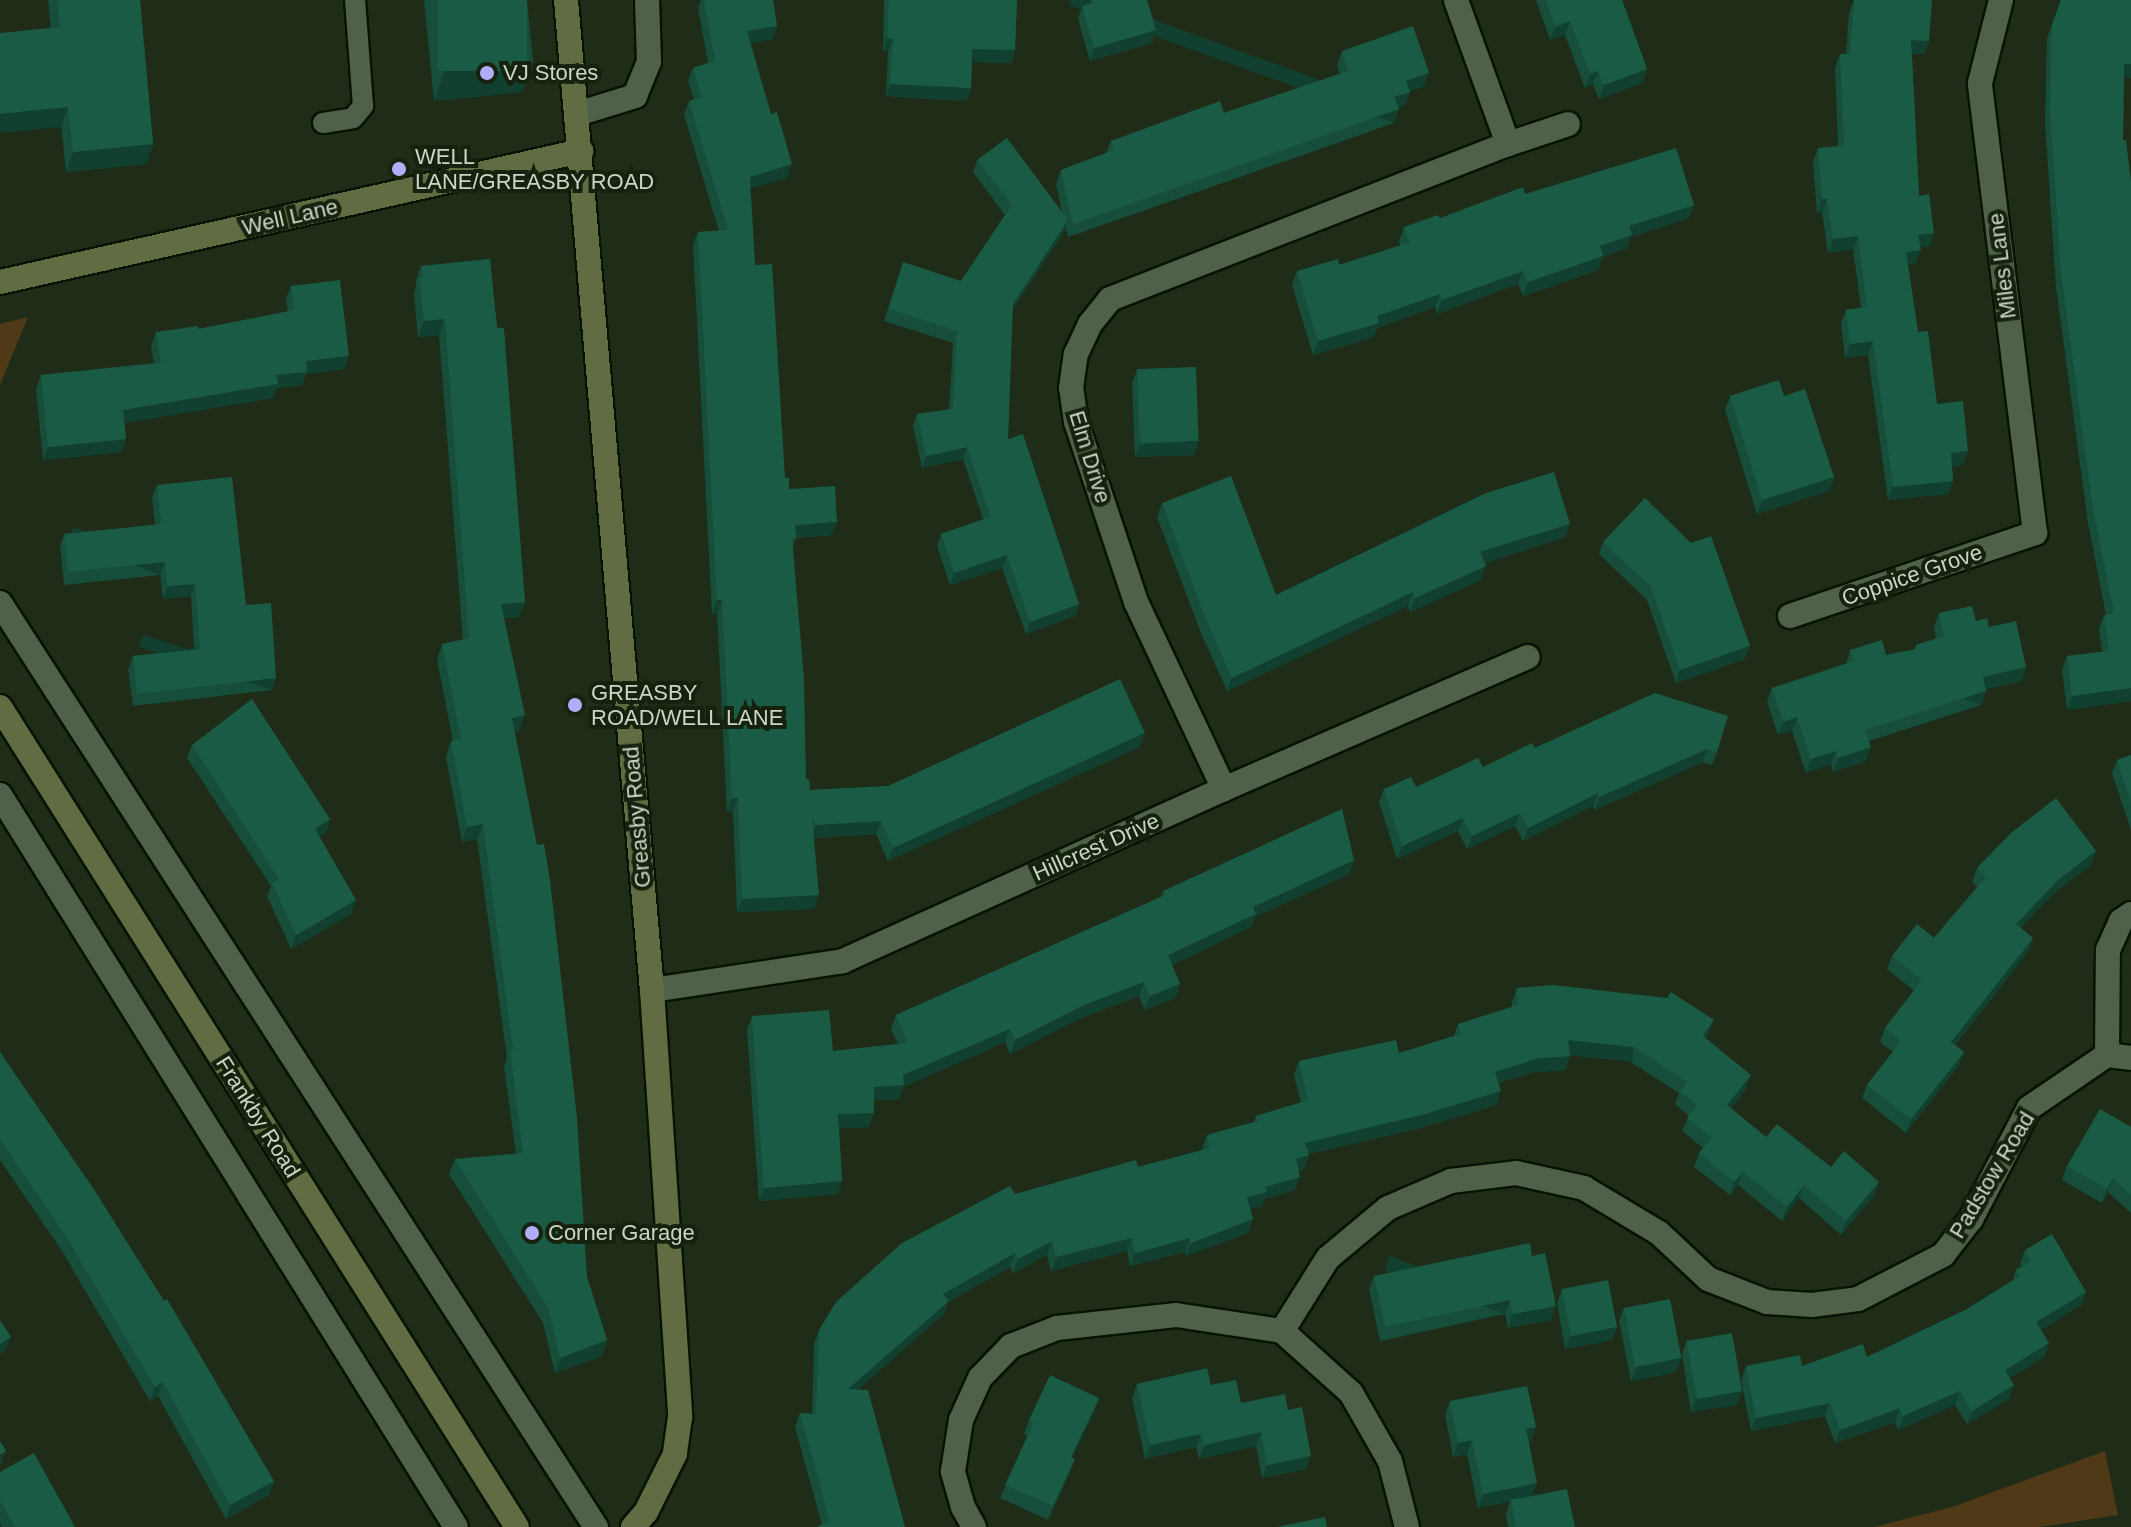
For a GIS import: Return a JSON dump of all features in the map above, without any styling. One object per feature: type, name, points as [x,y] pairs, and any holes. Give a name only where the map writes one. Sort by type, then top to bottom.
[{"type":"street","name":"Greasby Road","points":[[566,0],[652,990],[680,1417],[675,1454],[646,1512],[633,1527]]},
{"type":"street","points":[[577,114],[635,96],[649,62],[647,0]]},
{"type":"street","points":[[1456,0],[1508,144]]},
{"type":"street","name":"Miles Lane","points":[[2001,0],[1980,83],[2035,533]]},
{"type":"street","name":"Elm Drive","points":[[1224,789],[1136,602],[1076,422],[1071,388],[1076,354],[1090,324],[1110,299],[1508,144],[1568,124]]},
{"type":"street","name":"Well Lane","points":[[0,282],[581,151]]},
{"type":"street","name":"Coppice Grove","points":[[1790,616],[2035,533]]},
{"type":"street","points":[[0,603],[596,1527]]},
{"type":"street","name":"Hillcrest Drive","points":[[652,990],[843,961],[1224,789],[1528,657]]},
{"type":"street","name":"Frankby Road","points":[[0,707],[517,1527]]},
{"type":"street","points":[[0,795],[453,1526]]},
{"type":"street","points":[[2119,1057],[2108,950],[2121,921],[2131,914]]},
{"type":"street","name":"Padstow Road","points":[[1282,1331],[1328,1258],[1388,1208],[1451,1181],[1516,1173],[1584,1188],[1659,1233],[1708,1279],[1767,1302],[1812,1305],[1858,1299],[1943,1255],[1971,1219],[2029,1108],[2119,1057]]},
{"type":"street","points":[[974,1527],[963,1507],[953,1471],[961,1420],[980,1378],[1011,1346],[1057,1328],[1176,1315],[1282,1331],[1351,1393],[1390,1461],[1407,1527]]},
{"type":"lane","points":[[323,123],[353,118],[363,106],[355,0]]},
{"type":"shaded area","points":[[28,317],[0,385],[0,324]]},
{"type":"shaded area","points":[[2105,1451],[2118,1515],[2040,1527],[1874,1527],[1952,1507]]},
{"type":"building","points":[[57,0],[140,0],[153,144],[73,152],[68,107],[0,114],[0,33],[60,27]]},
{"type":"building","points":[[438,0],[527,0],[527,71],[438,71]]},
{"type":"building","points":[[704,0],[773,0],[777,26],[747,31],[771,114],[777,112],[792,164],[750,177],[755,265],[772,264],[785,478],[789,478],[789,489],[835,486],[837,522],[795,525],[796,538],[792,538],[804,679],[806,779],[809,779],[810,790],[888,786],[1120,679],[1145,733],[893,848],[881,821],[816,825],[812,817],[819,895],[742,899],[738,798],[732,798],[722,600],[717,600],[698,232],[728,230],[689,101],[702,97],[693,68],[715,61]]},
{"type":"building","points":[[889,0],[1017,0],[1015,50],[972,49],[971,88],[890,84],[893,39],[887,38]]},
{"type":"building","points":[[1092,0],[1147,0],[1156,30],[1094,48],[1082,6],[1092,3]]},
{"type":"building","points":[[1546,0],[1622,0],[1647,69],[1604,85],[1598,71],[1590,74],[1570,21],[1555,27]]},
{"type":"building","points":[[1854,0],[1932,0],[1929,41],[1911,40],[1919,196],[1929,194],[1934,233],[1918,235],[1921,250],[1906,252],[1918,332],[1928,331],[1937,404],[1963,401],[1968,451],[1951,453],[1953,481],[1893,487],[1873,341],[1850,344],[1846,310],[1867,307],[1858,236],[1833,239],[1827,199],[1822,199],[1818,148],[1844,146],[1840,54],[1850,54]]},
{"type":"building","points":[[2061,0],[2131,0],[2131,64],[2124,64],[2123,140],[2126,140],[2131,182],[2131,688],[2072,696],[2067,656],[2109,651],[2104,615],[2114,614],[2093,509],[2061,273],[2050,108],[2052,25]]},
{"type":"building","points":[[1413,26],[1429,73],[1406,81],[1410,92],[1394,97],[1399,109],[1073,224],[1061,170],[1114,150],[1111,141],[1220,101],[1224,113],[1348,71],[1342,51]]},
{"type":"building","points":[[1007,138],[1068,220],[1013,304],[1008,439],[1023,434],[1079,604],[1030,622],[1007,555],[954,573],[941,534],[991,517],[967,447],[926,456],[917,414],[953,409],[957,331],[889,309],[903,262],[961,281],[1012,205],[977,160]]},
{"type":"building","points":[[1676,148],[1694,205],[1629,226],[1632,235],[1600,246],[1603,256],[1528,282],[1523,271],[1442,300],[1440,294],[1377,316],[1379,323],[1318,341],[1297,271],[1338,259],[1339,265],[1409,243],[1404,227],[1438,215],[1440,218],[1523,187],[1525,194]]},
{"type":"building","points":[[490,259],[497,328],[504,328],[525,602],[501,604],[525,715],[512,718],[537,845],[544,844],[550,880],[577,1118],[587,1277],[607,1340],[560,1358],[548,1308],[455,1159],[523,1153],[510,1050],[513,1050],[483,824],[467,827],[451,741],[461,739],[442,644],[469,638],[445,319],[424,321],[419,278],[423,278],[421,266]]},
{"type":"building","points":[[340,280],[349,356],[306,361],[307,372],[276,375],[278,384],[123,410],[126,439],[48,447],[41,375],[161,363],[156,332],[198,326],[198,329],[294,310],[291,286]]},
{"type":"building","points":[[1196,367],[1199,441],[1140,443],[1137,369]]},
{"type":"building","points":[[1779,380],[1784,396],[1805,389],[1834,477],[1762,500],[1730,396]]},
{"type":"building","points":[[1554,472],[1570,524],[1480,552],[1486,566],[1415,598],[1413,592],[1232,678],[1162,503],[1231,476],[1276,595],[1486,493]]},
{"type":"building","points":[[232,477],[246,605],[271,603],[276,678],[137,694],[133,656],[200,649],[195,584],[167,586],[165,562],[68,572],[64,534],[161,524],[157,485]]},
{"type":"building","points":[[1645,498],[1691,543],[1711,536],[1750,646],[1680,670],[1651,587],[1603,542]]},
{"type":"building","points":[[1972,606],[1976,621],[1987,618],[1989,627],[2016,621],[2026,667],[1983,677],[1986,691],[1865,730],[1871,747],[1838,758],[1836,751],[1811,759],[1797,717],[1783,722],[1772,688],[1854,661],[1850,650],[1882,640],[1886,655],[1916,649],[1916,645],[1944,636],[1939,613]]},
{"type":"building","points":[[1655,693],[1728,716],[1717,752],[1707,749],[1599,797],[1598,793],[1528,828],[1520,813],[1472,836],[1463,818],[1402,846],[1384,789],[1411,777],[1416,787],[1478,758],[1483,767],[1532,743],[1535,748]]},
{"type":"building","points":[[252,699],[330,819],[315,829],[356,900],[296,935],[272,883],[279,879],[192,745]]},
{"type":"building","points":[[2131,755],[2131,802],[2117,760]]},
{"type":"building","points":[[2056,798],[2096,851],[2058,880],[2016,924],[2033,938],[1951,1042],[1964,1052],[1911,1119],[1867,1085],[1901,1041],[1885,1028],[1922,980],[1892,956],[1917,924],[1934,938],[1986,877],[1977,868],[2011,833]]},
{"type":"building","points":[[1342,809],[1354,860],[1253,907],[1256,914],[1168,955],[1180,984],[1150,996],[1144,982],[1084,1005],[1015,1040],[1010,1029],[903,1075],[904,1085],[874,1087],[874,1113],[838,1114],[842,1181],[764,1188],[752,1016],[829,1010],[833,1051],[908,1043],[896,1015],[1165,895],[1163,891]]},
{"type":"building","points":[[1553,985],[1667,998],[1671,992],[1714,1020],[1703,1036],[1751,1075],[1727,1105],[1766,1137],[1777,1124],[1831,1167],[1844,1151],[1879,1182],[1846,1221],[1804,1185],[1787,1207],[1743,1172],[1734,1182],[1699,1153],[1712,1138],[1687,1118],[1697,1105],[1680,1091],[1687,1082],[1634,1047],[1568,1040],[1570,1056],[1539,1058],[1495,1072],[1501,1091],[1425,1114],[1305,1143],[1309,1155],[1296,1159],[1300,1177],[1265,1187],[1267,1192],[1247,1197],[1253,1219],[1191,1243],[1190,1238],[1135,1253],[1132,1238],[1056,1257],[1052,1241],[1018,1259],[1015,1253],[943,1294],[949,1301],[848,1389],[868,1390],[905,1527],[818,1527],[830,1522],[800,1413],[816,1414],[819,1330],[836,1302],[902,1243],[1010,1186],[1015,1194],[1136,1160],[1138,1167],[1210,1148],[1207,1135],[1258,1121],[1256,1116],[1308,1100],[1299,1061],[1396,1040],[1399,1053],[1461,1034],[1458,1024],[1518,1005],[1517,988]]},
{"type":"building","points":[[0,1052],[95,1191],[164,1301],[167,1299],[274,1481],[230,1505],[163,1382],[155,1387],[67,1238],[0,1139]]},
{"type":"building","points":[[2100,1109],[2131,1127],[2131,1195],[2113,1178],[2107,1189],[2067,1166]]},
{"type":"building","points":[[2052,1234],[2086,1292],[2036,1322],[2049,1343],[2005,1370],[2014,1385],[1972,1411],[1960,1391],[1903,1416],[1900,1408],[1840,1430],[1830,1403],[1756,1418],[1746,1366],[1800,1355],[1802,1366],[1863,1344],[1867,1357],[1967,1309],[2020,1276],[2016,1270],[2031,1261],[2025,1250]]},
{"type":"building","points":[[1530,1243],[1532,1256],[1545,1253],[1556,1306],[1513,1314],[1510,1300],[1385,1327],[1374,1276]]},
{"type":"building","points":[[1608,1280],[1617,1327],[1571,1336],[1562,1289]]},
{"type":"building","points":[[1670,1299],[1681,1358],[1635,1367],[1624,1308]]},
{"type":"building","points":[[0,1320],[11,1337],[0,1344]]},
{"type":"building","points":[[1732,1333],[1742,1391],[1697,1399],[1687,1341]]},
{"type":"building","points":[[1207,1368],[1211,1385],[1236,1380],[1241,1403],[1285,1394],[1288,1410],[1302,1407],[1311,1456],[1267,1465],[1261,1432],[1204,1445],[1201,1434],[1150,1445],[1137,1384]]},
{"type":"building","points":[[1050,1375],[1099,1398],[1071,1457],[1075,1459],[1053,1506],[1005,1485],[1034,1422],[1029,1420]]},
{"type":"building","points":[[1527,1386],[1536,1427],[1526,1429],[1537,1483],[1483,1494],[1472,1440],[1458,1443],[1450,1401]]},
{"type":"building","points":[[0,1441],[6,1451],[0,1455]]},
{"type":"building","points":[[34,1453],[75,1527],[15,1527],[0,1500],[0,1472]]},
{"type":"building","points":[[1567,1489],[1575,1527],[1516,1527],[1511,1500]]},
{"type":"building","points":[[1325,1517],[1327,1527],[1277,1527]]},
{"type":"place","name":"VJ Stores","points":[[487,73]]},
{"type":"place","name":"WELL LANE/GREASBY ROAD","points":[[399,169]]},
{"type":"place","name":"GREASBY ROAD/WELL LANE","points":[[575,705]]},
{"type":"place","name":"Corner Garage","points":[[532,1233]]}]
